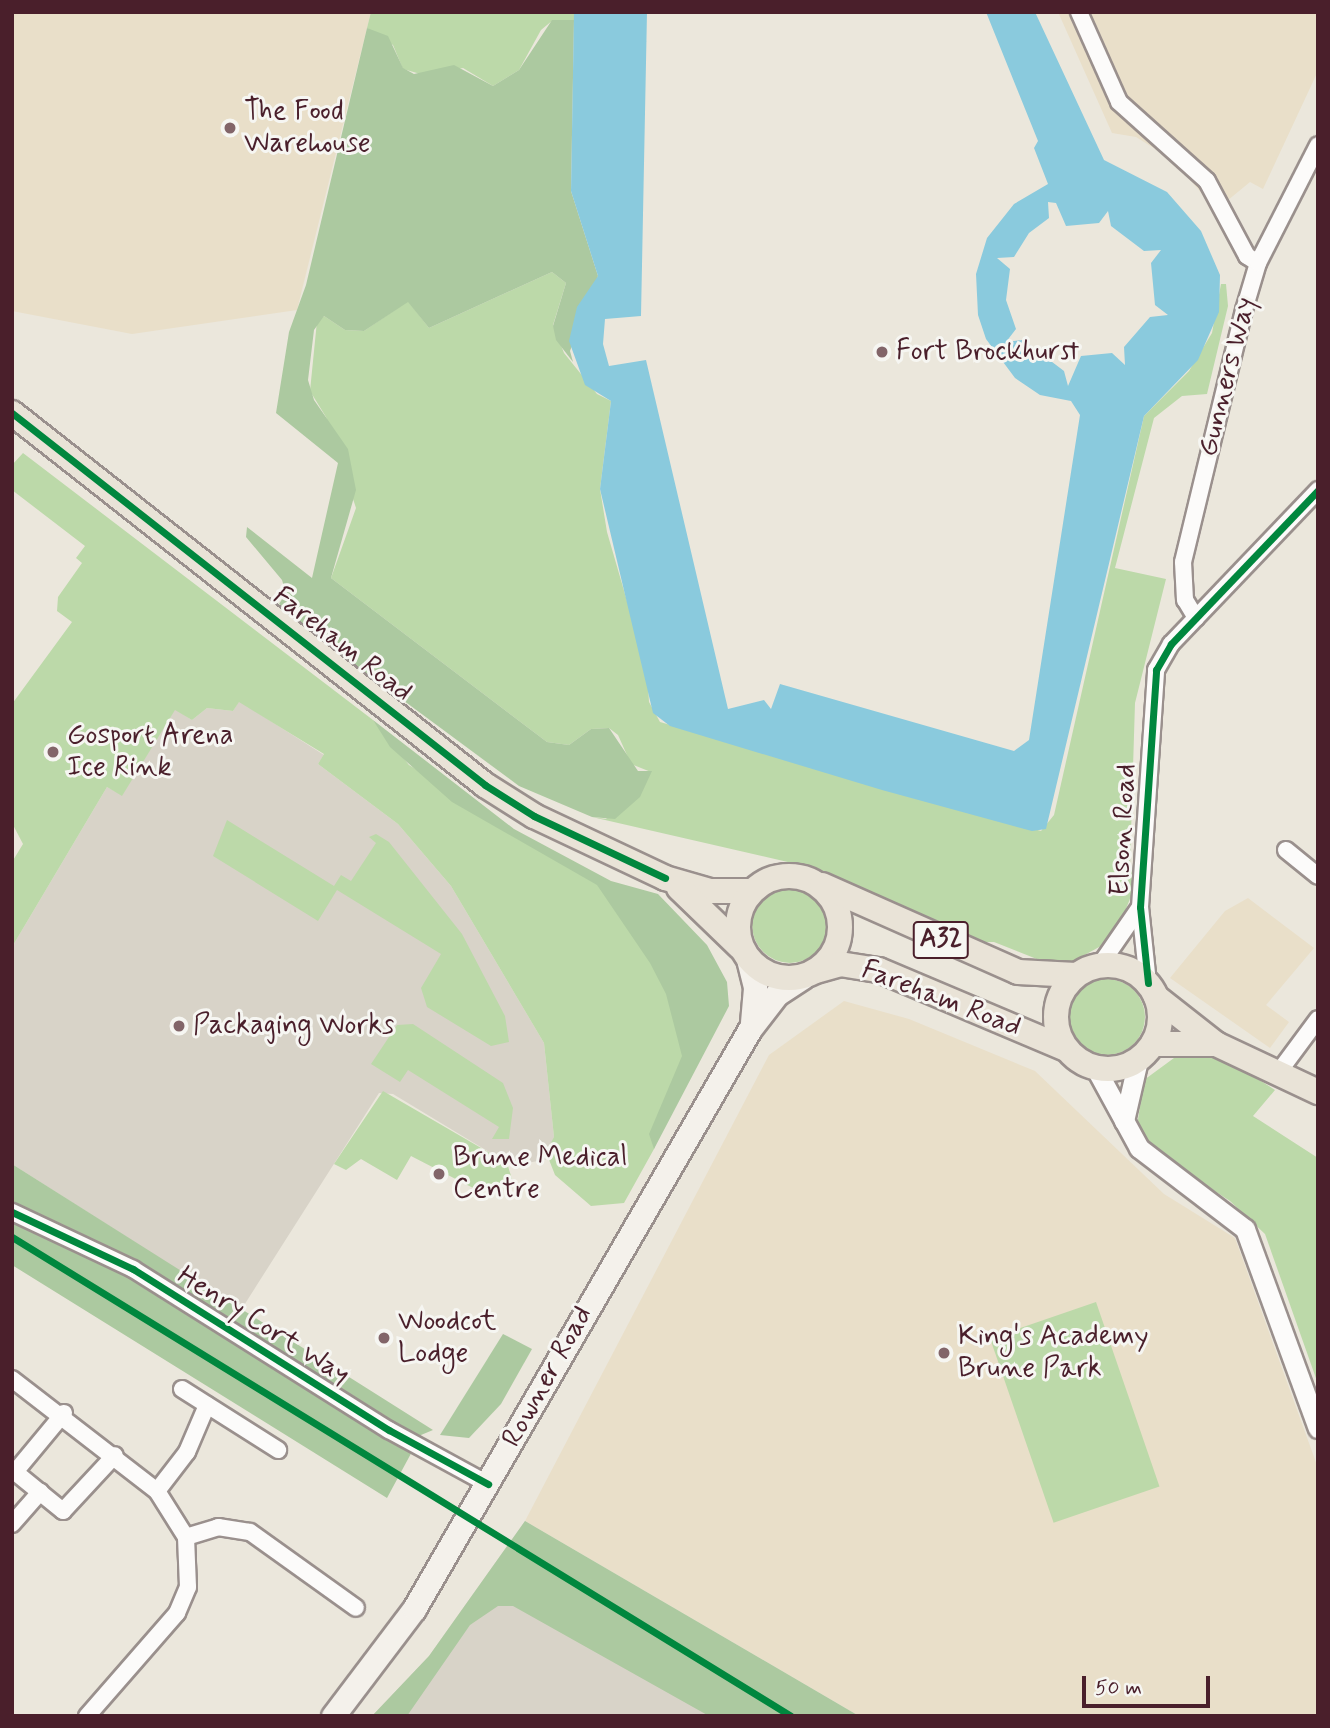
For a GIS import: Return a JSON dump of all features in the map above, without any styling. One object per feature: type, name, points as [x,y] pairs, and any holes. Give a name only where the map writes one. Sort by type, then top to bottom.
[{"type":"main road","name":"Fareham Road","points":[[12,413],[485,785],[534,816],[665,878],[710,891],[752,891]]},
{"type":"main road","points":[[780,877],[811,881],[832,899],[840,925],[834,951],[809,974],[773,976],[746,956],[737,926],[752,891],[780,877]]},
{"type":"main road","name":"Fareham Road","points":[[665,878],[708,910],[746,956]]},
{"type":"main road","name":"Fareham Road","points":[[811,881],[1018,972],[1076,975]]},
{"type":"main road","name":"Rowner Road","points":[[746,956],[755,995],[750,1029]]},
{"type":"main road","name":"Fareham Road","points":[[809,974],[840,964],[879,970],[1064,1048]]},
{"type":"main road","points":[[1216,1044],[1145,1052],[1096,1069],[1064,1048],[1056,1009],[1076,975],[1100,965],[1118,965],[1216,1044],[1318,1093]]},
{"type":"main road","name":"Rowner Road","points":[[333,1716],[392,1644],[488,1484],[750,1029],[777,995],[809,974]]},
{"type":"main road","points":[[1145,1052],[1160,1013],[1152,990]]},
{"type":"street","points":[[1079,12],[1119,102],[1207,181],[1247,256],[1258,263]]},
{"type":"street","name":"Gunners Way","points":[[1196,618],[1185,600],[1183,562],[1258,263],[1318,145]]},
{"type":"street","name":"Elson Road","points":[[1152,990],[1140,907],[1148,869],[1154,678],[1164,654],[1318,490]]},
{"type":"street","points":[[1286,850],[1318,876]]},
{"type":"street","name":"Elson Road","points":[[1100,965],[1140,907]]},
{"type":"street","points":[[1278,1073],[1318,1019]]},
{"type":"street","points":[[1124,1121],[1145,1052]]},
{"type":"street","points":[[1096,1069],[1124,1121],[1160,1168],[1245,1229],[1318,1428]]},
{"type":"street","name":"Henry Cort Way","points":[[12,1212],[133,1269],[389,1430],[488,1484]]},
{"type":"street","points":[[12,1379],[64,1413],[157,1491],[186,1537],[188,1587],[177,1613],[88,1716]]},
{"type":"street","points":[[182,1389],[278,1450]]},
{"type":"street","points":[[157,1491],[187,1452],[207,1405]]},
{"type":"street","points":[[64,1413],[15,1472],[63,1511],[115,1455]]},
{"type":"street","points":[[12,1524],[40,1492]]},
{"type":"street","points":[[186,1537],[218,1527],[250,1532],[356,1608]]},
{"type":"shaded area","points":[[12,12],[371,12],[297,310],[132,334],[12,311]]},
{"type":"shaded area","points":[[1058,12],[1318,12],[1318,71],[1263,189],[1250,182],[1216,210],[1173,160],[1136,137],[1112,133]]},
{"type":"shaded area","points":[[239,701],[324,755],[318,764],[398,824],[451,886],[544,1043],[554,1137],[548,1159],[512,1166],[393,1094],[379,1093],[241,1310],[12,1164],[12,947],[107,787],[122,795],[175,709],[192,720],[207,708],[233,711]]},
{"type":"shaded area","points":[[1248,898],[1314,948],[1266,1005],[1289,1022],[1270,1048],[1170,978],[1225,911]]},
{"type":"shaded area","name":"King's Academy Brune Park","points":[[844,1001],[909,1019],[1035,1071],[1164,1194],[1235,1238],[1318,1468],[1318,1716],[859,1716],[525,1521],[769,1055]]},
{"type":"shaded area","points":[[525,1521],[831,1716],[372,1716],[429,1656]]},
{"type":"green space","points":[[371,12],[574,12],[574,20],[553,20],[541,30],[519,70],[493,86],[463,68],[424,75],[403,69],[393,45],[367,28]]},
{"type":"green space","points":[[552,20],[574,20],[571,191],[598,276],[570,351],[573,362],[556,340],[553,326],[566,283],[552,272],[429,328],[408,302],[364,331],[345,330],[324,316],[314,330],[308,380],[314,400],[348,449],[356,490],[331,578],[547,742],[569,745],[591,729],[609,728],[638,771],[652,771],[640,797],[615,819],[592,817],[519,786],[311,632],[279,604],[286,593],[282,580],[246,537],[247,527],[312,578],[338,463],[276,413],[289,332],[306,285],[367,28],[388,36],[403,68],[414,74],[454,65],[493,86],[519,70]]},
{"type":"green space","points":[[552,272],[566,283],[553,325],[564,353],[597,394],[611,401],[600,489],[607,532],[647,670],[649,702],[660,722],[1041,831],[1054,815],[1144,416],[1189,371],[1212,333],[1221,284],[1226,284],[1228,306],[1207,394],[1182,396],[1154,418],[1115,568],[1166,579],[1135,703],[1130,866],[1138,879],[1117,931],[1101,946],[1068,964],[1052,965],[994,942],[967,942],[805,866],[592,817],[606,819],[651,772],[631,764],[618,735],[609,728],[591,729],[569,745],[547,742],[331,578],[356,508],[326,417],[310,391],[317,321],[324,316],[345,330],[364,331],[408,301],[429,328]]},
{"type":"green space","points":[[23,453],[373,720],[409,765],[605,886],[671,993],[688,1054],[654,1149],[624,1203],[591,1206],[555,1175],[546,1152],[554,1137],[544,1043],[451,886],[398,824],[318,764],[324,754],[239,702],[233,711],[207,708],[192,720],[175,710],[122,796],[107,787],[12,947],[12,862],[23,844],[12,823],[12,704],[72,622],[57,611],[58,597],[82,563],[76,558],[85,546],[12,490],[12,465]]},
{"type":"green space","points":[[373,720],[514,829],[611,881],[658,894],[707,945],[727,982],[729,1006],[654,1149],[649,1134],[682,1056],[666,994],[650,963],[597,885],[452,802],[390,747]]},
{"type":"green space","points":[[227,820],[334,886],[341,875],[351,881],[376,843],[369,837],[376,834],[389,842],[462,934],[505,1016],[509,1042],[491,1046],[427,1007],[421,988],[441,954],[337,890],[318,921],[213,856]]},
{"type":"green space","points":[[790,887],[805,890],[817,898],[825,910],[828,925],[825,940],[817,952],[805,960],[790,963],[775,960],[763,952],[755,940],[752,925],[755,910],[763,898],[775,890]]},
{"type":"green space","points":[[1107,979],[1121,982],[1134,990],[1142,1003],[1145,1017],[1142,1031],[1134,1044],[1121,1052],[1107,1055],[1093,1052],[1080,1044],[1072,1031],[1069,1017],[1072,1003],[1080,990],[1093,982]]},
{"type":"green space","points":[[413,1024],[503,1083],[513,1108],[509,1139],[492,1139],[499,1127],[408,1070],[400,1082],[371,1064],[397,1025]]},
{"type":"green space","points":[[1197,1052],[1228,1060],[1275,1090],[1253,1116],[1318,1158],[1318,1384],[1265,1234],[1230,1201],[1151,1149],[1137,1126],[1144,1080],[1174,1058]]},
{"type":"green space","points":[[383,1091],[507,1163],[512,1179],[477,1190],[411,1156],[397,1180],[361,1159],[346,1170],[334,1164]]},
{"type":"green space","points":[[12,1164],[433,1430],[421,1435],[387,1498],[12,1265]]},
{"type":"green space","points":[[1096,1302],[1159,1486],[1054,1523],[990,1338]]},
{"type":"green space","points":[[503,1334],[532,1349],[501,1404],[469,1438],[440,1435]]},
{"type":"green space","points":[[525,1521],[859,1716],[709,1716],[513,1606],[498,1606],[470,1625],[407,1716],[372,1716],[429,1656]]},
{"type":"water","points":[[574,12],[647,12],[641,316],[605,319],[603,344],[609,366],[646,360],[728,709],[764,700],[771,709],[780,684],[1014,751],[1029,740],[1080,415],[1071,401],[1040,395],[1015,378],[986,339],[978,315],[976,274],[987,238],[1014,204],[1048,184],[1034,148],[1038,141],[986,12],[1035,12],[1104,160],[1167,192],[1201,231],[1220,275],[1219,312],[1198,360],[1144,416],[1046,829],[1032,831],[882,790],[670,726],[653,713],[600,489],[611,401],[585,385],[569,341],[577,307],[598,276],[571,191]],"holes":[[[1048,202],[1056,203],[1066,226],[1099,223],[1108,211],[1111,226],[1144,251],[1161,250],[1151,263],[1155,305],[1168,315],[1150,317],[1124,347],[1125,365],[1112,353],[1081,356],[1068,386],[1064,371],[1023,340],[1006,342],[1016,329],[1006,300],[1010,269],[997,258],[1014,257],[1029,233],[1049,218]]]},
{"type":"cycle path","points":[[12,413],[485,785],[534,816],[665,878]]},
{"type":"cycle path","points":[[1148,983],[1140,907],[1156,670],[1171,644],[1318,490]]},
{"type":"cycle path","points":[[12,1212],[133,1269],[389,1430],[488,1484]]},
{"type":"cycle path","points":[[12,1237],[791,1716]]},
{"type":"place","name":"The Food Warehouse","points":[[230,128]]},
{"type":"place","name":"Fort Brockhurst","points":[[882,352]]},
{"type":"place","name":"Gosport Arena Ice Rink","points":[[53,752]]},
{"type":"place","name":"Packaging Works","points":[[179,1026]]},
{"type":"place","name":"Brune Medical Centre","points":[[439,1174]]},
{"type":"place","name":"Woodcot Lodge","points":[[384,1338]]},
{"type":"place","name":"King's Academy Brune Park","points":[[944,1353]]}]
